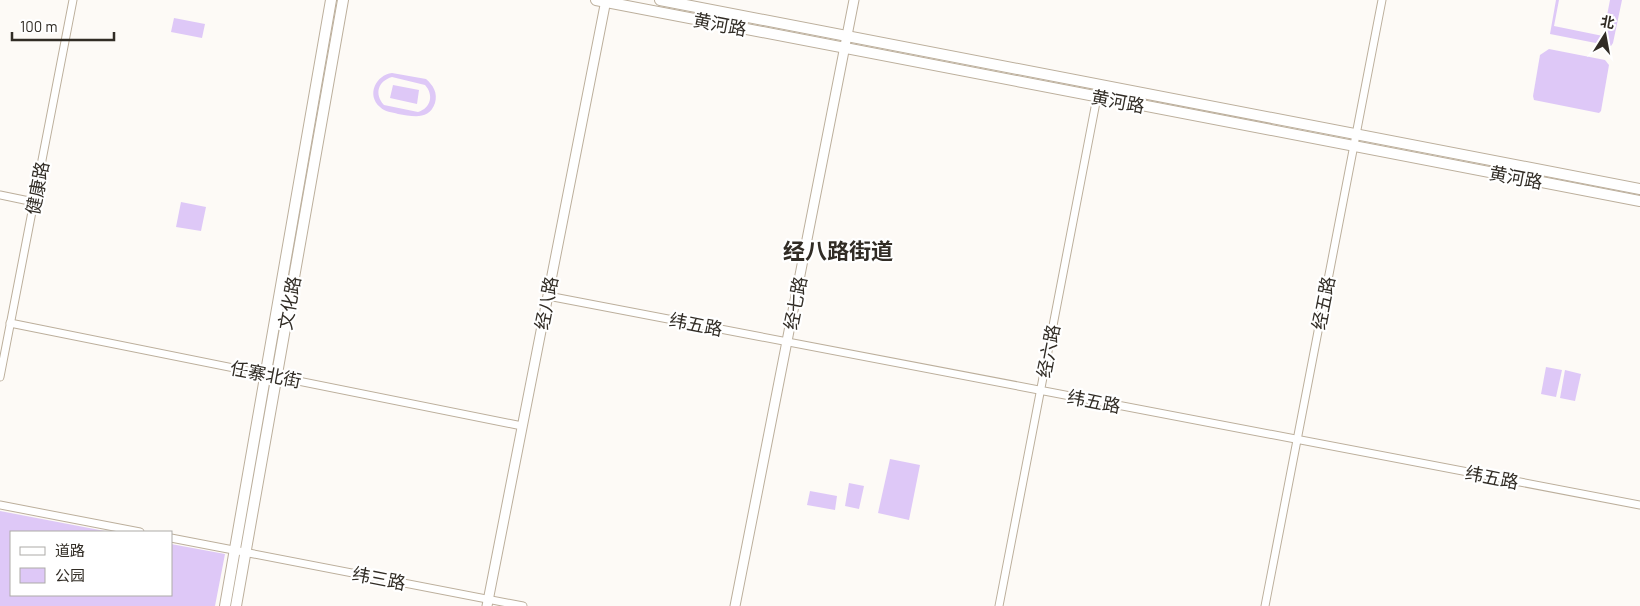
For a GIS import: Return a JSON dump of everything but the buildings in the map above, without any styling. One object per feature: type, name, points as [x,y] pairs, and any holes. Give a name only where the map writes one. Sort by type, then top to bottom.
[{"type":"main road","name":"文化路","points":[[225,606],[331,0]]},
{"type":"main road","name":"文化路","points":[[236,606],[343,0]]},
{"type":"main road","name":"黄河路","points":[[660,0],[1640,189]]},
{"type":"main road","name":"黄河路","points":[[603,1],[1640,202]]},
{"type":"street","name":"健康路","points":[[0,376],[73,0]]},
{"type":"street","name":"经七路","points":[[735,606],[854,0]]},
{"type":"street","name":"经五路","points":[[1265,606],[1382,0]]},
{"type":"street","name":"经八路","points":[[487,603],[548,296],[603,1]]},
{"type":"street","name":"经六路","points":[[999,606],[1097,97]]},
{"type":"street","points":[[0,195],[34,202]]},
{"type":"street","name":"纬五路","points":[[548,296],[1640,505]]},
{"type":"street","name":"任寨北街","points":[[10,323],[522,426]]},
{"type":"street","points":[[0,505],[135,531]]},
{"type":"street","name":"纬三路","points":[[172,538],[487,603],[523,606]]},
{"type":"green space","points":[[1556,0],[1559,0],[1554,26],[1603,36],[1610,0],[1622,0],[1611,46],[1550,34]]},
{"type":"green space","points":[[174,18],[205,24],[202,38],[171,32]]},
{"type":"green space","points":[[1549,49],[1605,60],[1609,65],[1601,111],[1599,113],[1534,100],[1533,96],[1540,55]]},
{"type":"green space","points":[[392,73],[426,79],[433,87],[436,99],[429,113],[414,116],[382,109],[376,102],[373,91],[377,81]],"holes":[[[392,77],[425,85],[430,93],[430,101],[426,108],[418,112],[384,105],[379,97],[379,88],[383,82]]]},
{"type":"green space","points":[[393,85],[419,90],[417,104],[390,98]]},
{"type":"green space","points":[[181,202],[206,207],[201,231],[176,227]]},
{"type":"green space","points":[[1546,367],[1562,370],[1556,397],[1541,394]]},
{"type":"green space","points":[[1565,370],[1581,374],[1575,401],[1560,398]]},
{"type":"green space","points":[[890,459],[920,465],[909,520],[878,513]]},
{"type":"green space","points":[[849,483],[864,486],[859,509],[845,506]]},
{"type":"green space","points":[[810,491],[837,496],[835,510],[807,505]]},
{"type":"green space","points":[[0,511],[105,531],[10,531],[10,596],[172,596],[172,544],[225,554],[215,606],[0,606]]},
{"type":"district","name":"经八路街道","points":[[838,250]]}]
